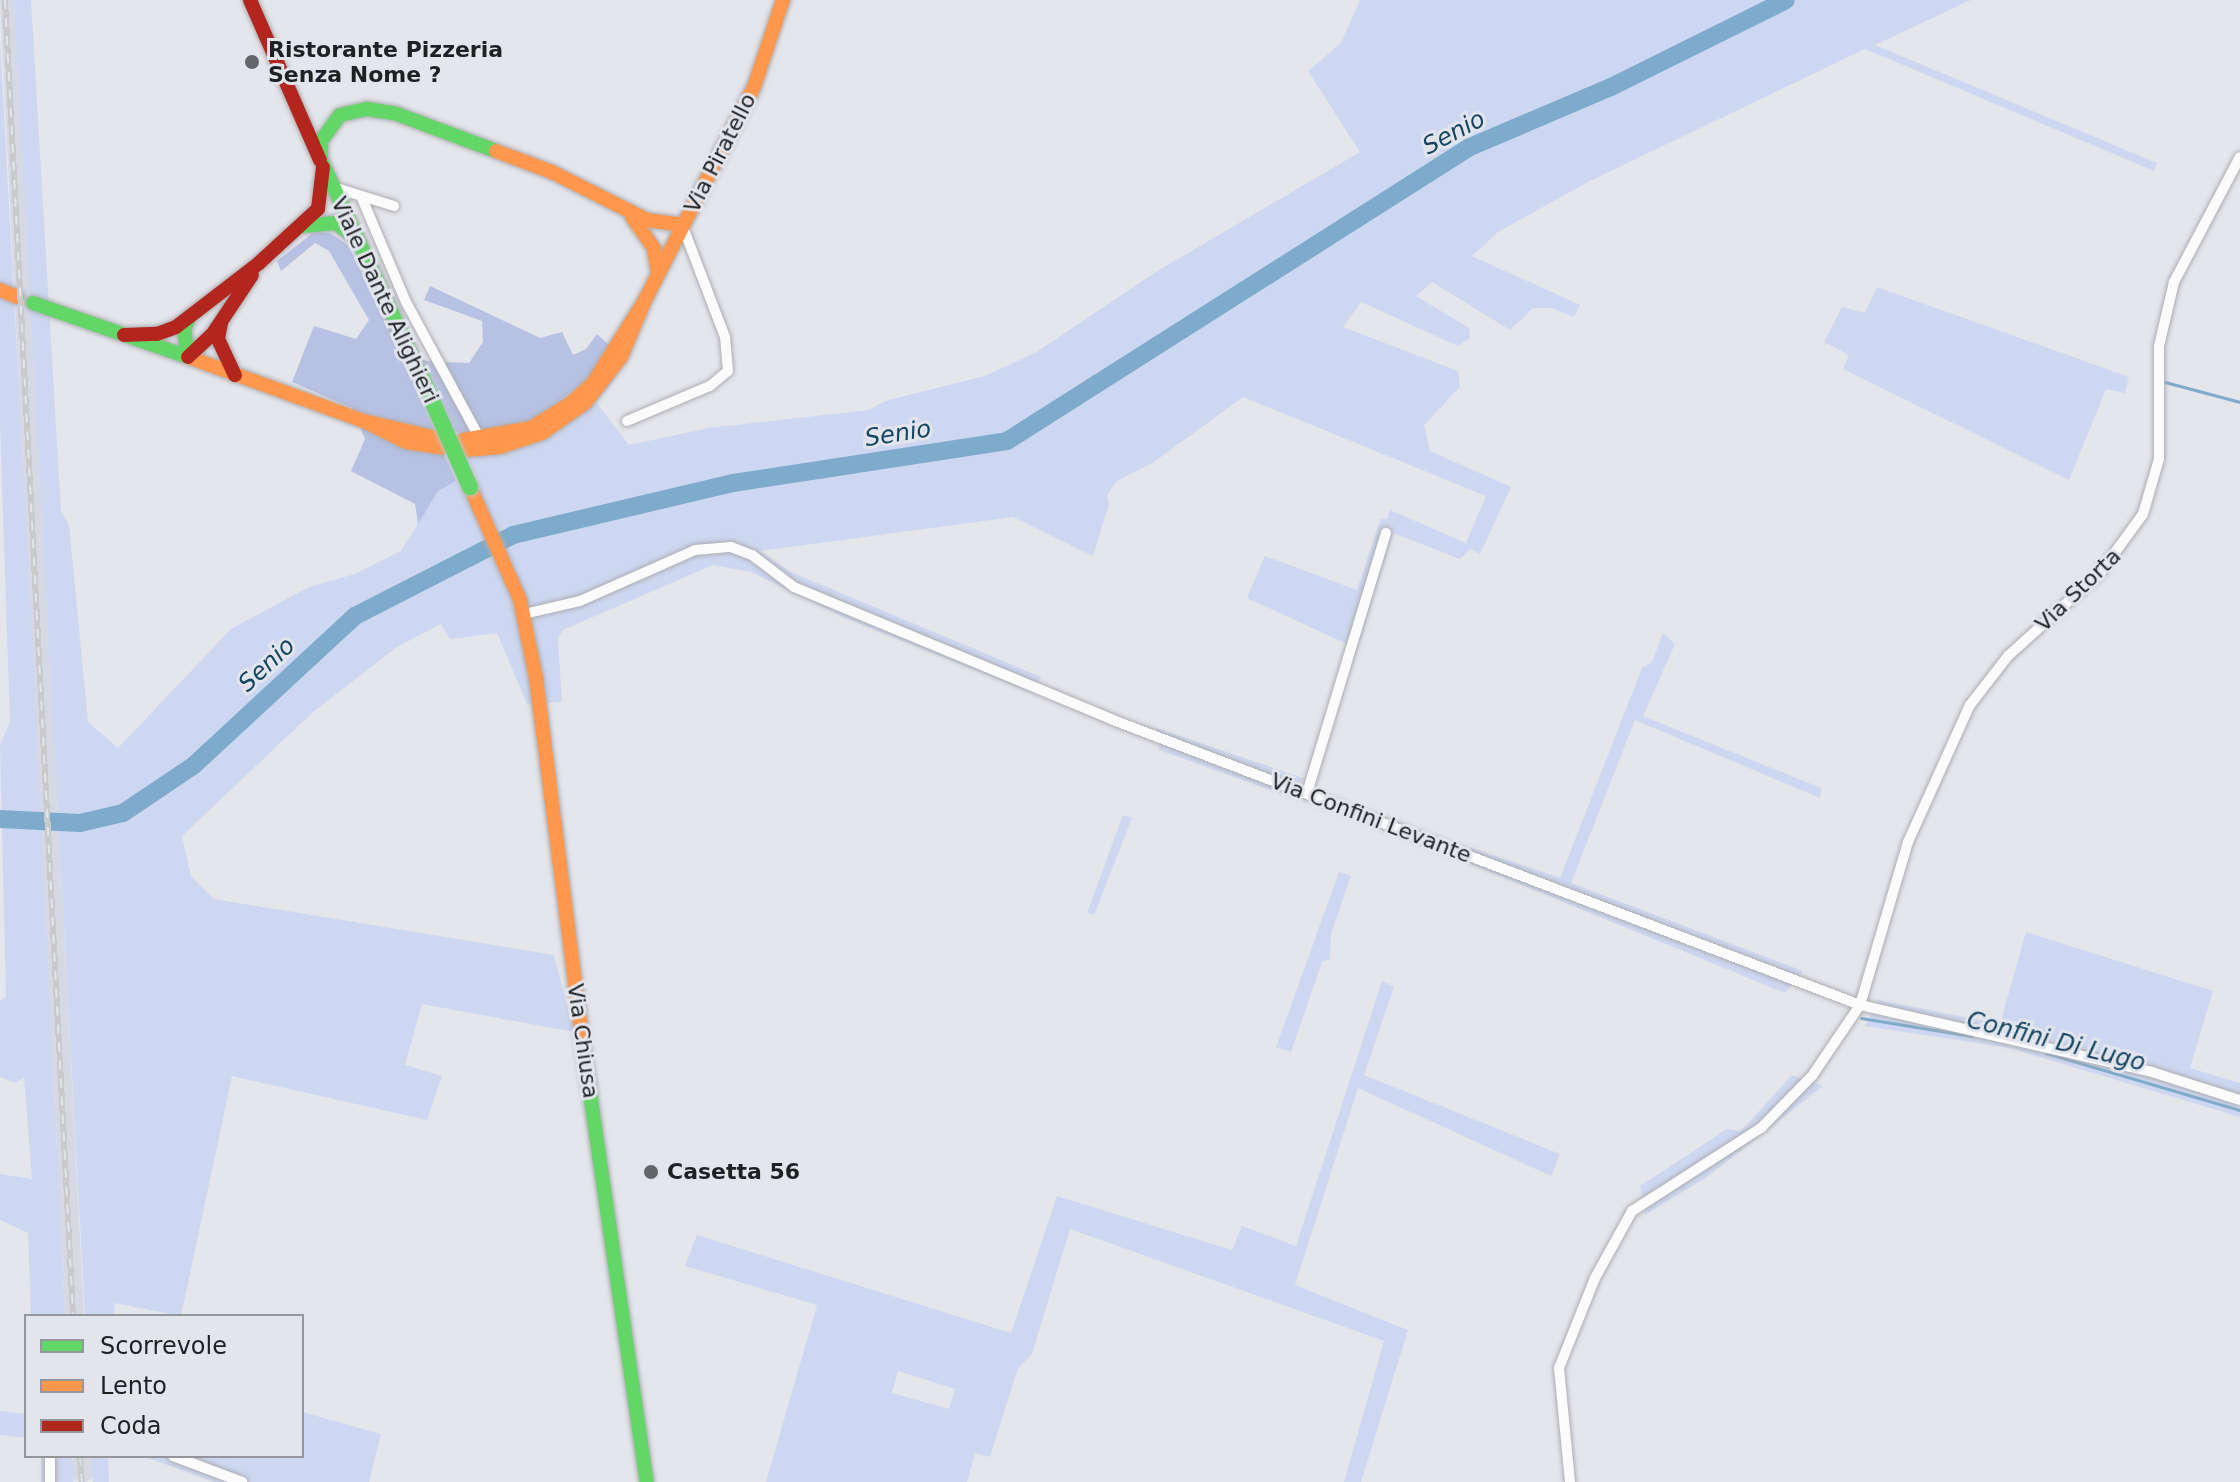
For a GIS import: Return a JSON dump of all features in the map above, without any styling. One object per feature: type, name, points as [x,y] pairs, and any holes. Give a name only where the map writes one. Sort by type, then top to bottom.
[{"type":"main road","name":"Viale Dante Alighieri","points":[[250,0],[419,371],[522,607]]},
{"type":"main road","name":"Via Piratello","points":[[470,443],[500,447],[542,433],[585,403],[621,357],[645,300],[754,87],[783,0]]},
{"type":"main road","points":[[124,335],[157,334],[189,317],[259,263],[300,226],[318,209],[321,141],[329,125],[340,115],[367,109],[455,134],[604,194],[647,220],[683,225]]},
{"type":"main road","points":[[623,207],[646,231],[658,275]]},
{"type":"main road","points":[[300,226],[336,223],[357,239]]},
{"type":"main road","points":[[188,357],[221,323],[259,263]]},
{"type":"main road","points":[[0,290],[17,297]]},
{"type":"main road","points":[[33,303],[364,421],[439,443]]},
{"type":"main road","points":[[188,357],[184,330],[189,317]]},
{"type":"main road","points":[[221,323],[221,350],[236,376]]},
{"type":"main road","name":"Via Chiusa","points":[[522,607],[647,1482]]},
{"type":"street","name":"Via Storta","points":[[1570,1482],[1559,1368],[1595,1278],[1632,1211],[1761,1128],[1786,1106],[1860,1005],[1908,842],[1970,705],[2008,656],[2100,573],[2143,514],[2159,459],[2159,346],[2174,282],[2240,157]]},
{"type":"street","points":[[333,187],[394,206]]},
{"type":"street","points":[[361,196],[470,443]]},
{"type":"street","points":[[627,421],[710,386],[728,371],[725,337],[683,225]]},
{"type":"street","points":[[1307,793],[1386,533]]},
{"type":"street","name":"Via Confini Levante","points":[[522,607],[580,601],[695,550],[731,547],[752,555],[794,587],[1113,720],[1860,1005],[2152,1072],[2240,1100]]},
{"type":"street","points":[[50,1458],[50,1482]]},
{"type":"street","points":[[178,1458],[242,1482]]},
{"type":"shaded area","points":[[0,0],[14,0],[24,154],[84,1314],[65,1314]]},
{"type":"shaded area","points":[[14,0],[31,0],[61,511],[69,525],[88,722],[118,748],[231,629],[309,587],[355,574],[401,551],[438,491],[433,433],[606,353],[614,381],[596,402],[629,445],[709,428],[869,410],[885,401],[985,376],[1037,352],[1154,273],[1360,152],[1308,71],[1341,43],[1360,0],[1971,0],[1875,45],[2157,163],[2154,171],[1865,49],[1592,180],[1498,232],[1472,256],[1580,305],[1574,317],[1552,308],[1533,308],[1510,330],[1432,282],[1416,296],[1469,328],[1470,338],[1458,346],[1361,302],[1343,327],[1458,371],[1460,387],[1424,425],[1430,451],[1511,487],[1480,554],[1470,549],[1460,559],[1393,533],[1353,663],[1343,659],[1347,644],[1247,598],[1265,556],[1357,590],[1381,518],[1387,519],[1390,510],[1466,543],[1486,496],[1243,397],[1154,462],[1117,481],[1107,495],[1109,504],[1093,556],[1013,517],[760,551],[791,572],[1041,677],[1034,694],[843,617],[751,572],[713,565],[563,630],[558,639],[562,702],[527,704],[497,633],[450,639],[441,624],[397,647],[313,712],[182,836],[191,876],[214,899],[554,955],[574,1032],[422,1004],[405,1065],[442,1076],[427,1120],[232,1076],[181,1314],[115,1303],[114,1314],[85,1314]]},
{"type":"shaded area","points":[[0,40],[65,1314],[31,1314],[28,1233],[0,1220],[0,1174],[32,1179],[24,1078],[15,1083],[0,1077],[0,1001],[6,997],[0,745],[10,722],[0,424]]},
{"type":"shaded area","points":[[314,232],[330,233],[348,245],[372,293],[426,361],[469,363],[483,342],[482,321],[424,300],[430,286],[540,338],[562,332],[573,355],[586,349],[597,334],[610,346],[592,376],[522,428],[434,433],[456,481],[438,491],[418,524],[415,504],[351,471],[365,439],[352,408],[292,382],[314,326],[356,339],[369,320],[329,251],[315,243],[281,271],[277,261]]},
{"type":"shaded area","points":[[1877,287],[2129,377],[2125,393],[2106,389],[2069,480],[1843,369],[1849,355],[1824,342],[1842,307],[1865,313]]},
{"type":"shaded area","points":[[1663,633],[1675,644],[1643,716],[1821,788],[1820,798],[1635,720],[1571,883],[1803,971],[1785,993],[1427,846],[1434,835],[1560,878],[1642,668],[1652,662]]},
{"type":"shaded area","points":[[1156,728],[1303,778],[1293,798],[1159,750]]},
{"type":"shaded area","points":[[1123,815],[1132,818],[1094,915],[1087,913]]},
{"type":"shaded area","points":[[1339,872],[1351,876],[1331,934],[1330,959],[1322,962],[1291,1052],[1276,1047]]},
{"type":"shaded area","points":[[2026,932],[2213,991],[2190,1068],[2240,1083],[2240,1117],[2009,1048],[1865,1026],[1878,1000],[2000,1024]]},
{"type":"shaded area","points":[[1382,981],[1394,987],[1364,1075],[1560,1154],[1551,1176],[1358,1088],[1295,1285],[1408,1330],[1361,1482],[1344,1482],[1384,1341],[1070,1229],[1032,1354],[1018,1368],[990,1457],[975,1453],[967,1482],[766,1482],[817,1305],[685,1266],[697,1235],[1011,1333],[1057,1196],[1232,1250],[1242,1226],[1296,1246]],"holes":[[[898,1371],[955,1389],[949,1409],[892,1393]]]},
{"type":"shaded area","points":[[1792,1075],[1823,1086],[1707,1177],[1645,1215],[1640,1186],[1727,1129],[1741,1131]]},
{"type":"shaded area","points":[[0,1411],[24,1414],[24,1438],[0,1435]]},
{"type":"shaded area","points":[[304,1413],[381,1434],[369,1482],[214,1482],[148,1458],[304,1458]]},
{"type":"shaded area","points":[[41,1458],[72,1458],[73,1482],[41,1482]]},
{"type":"shaded area","points":[[76,1458],[88,1458],[94,1464],[94,1474],[87,1481],[77,1481],[70,1474],[70,1464]]},
{"type":"shaded area","points":[[91,1458],[108,1458],[109,1482],[93,1482]]},
{"type":"waterway","name":"Senio","points":[[0,819],[80,823],[123,813],[193,766],[355,616],[513,535],[733,483],[1007,441],[1470,147],[1611,87],[1786,0]]},
{"type":"waterway","points":[[2165,382],[2240,402]]},
{"type":"waterway","name":"Confini Di Lugo","points":[[1861,1018],[1972,1036]]},
{"type":"waterway","name":"Confini Di Lugo","points":[[2046,1053],[2240,1110]]},
{"type":"railway","points":[[5,0],[73,1314]]},
{"type":"railway","points":[[80,1458],[82,1482]]},
{"type":"traffic: fast","points":[[419,371],[321,160],[321,141],[340,115],[367,109],[397,114],[496,151]]},
{"type":"traffic: fast","points":[[301,226],[336,223],[353,236]]},
{"type":"traffic: fast","points":[[33,303],[188,357]]},
{"type":"traffic: fast","points":[[188,357],[184,330],[189,317]]},
{"type":"traffic: fast","points":[[419,371],[470,487]]},
{"type":"traffic: fast","points":[[585,1059],[647,1482]]},
{"type":"traffic: slow","points":[[645,300],[754,87],[783,0]]},
{"type":"traffic: slow","points":[[496,151],[552,172],[647,220],[683,225]]},
{"type":"traffic: slow","points":[[632,217],[654,249],[658,274]]},
{"type":"traffic: slow","points":[[0,290],[17,297]]},
{"type":"traffic: slow","points":[[463,440],[531,428],[571,403],[593,383],[645,300],[621,357],[585,403],[542,433],[500,447],[468,450]]},
{"type":"traffic: slow","points":[[188,357],[364,421]]},
{"type":"traffic: slow","points":[[437,438],[364,421],[406,442],[442,448]]},
{"type":"traffic: slow","points":[[470,487],[520,600],[536,678],[585,1059]]},
{"type":"traffic: jam","points":[[250,0],[320,160]]},
{"type":"traffic: jam","points":[[124,335],[157,334],[176,327],[259,263],[318,209],[323,167]]},
{"type":"traffic: jam","points":[[188,357],[212,335],[252,275]]},
{"type":"traffic: jam","points":[[221,323],[218,339],[235,375]]},
{"type":"place","name":"Ristorante Pizzeria Senza Nome ?","points":[[252,62]]},
{"type":"place","name":"Casetta 56","points":[[651,1172]]}]
